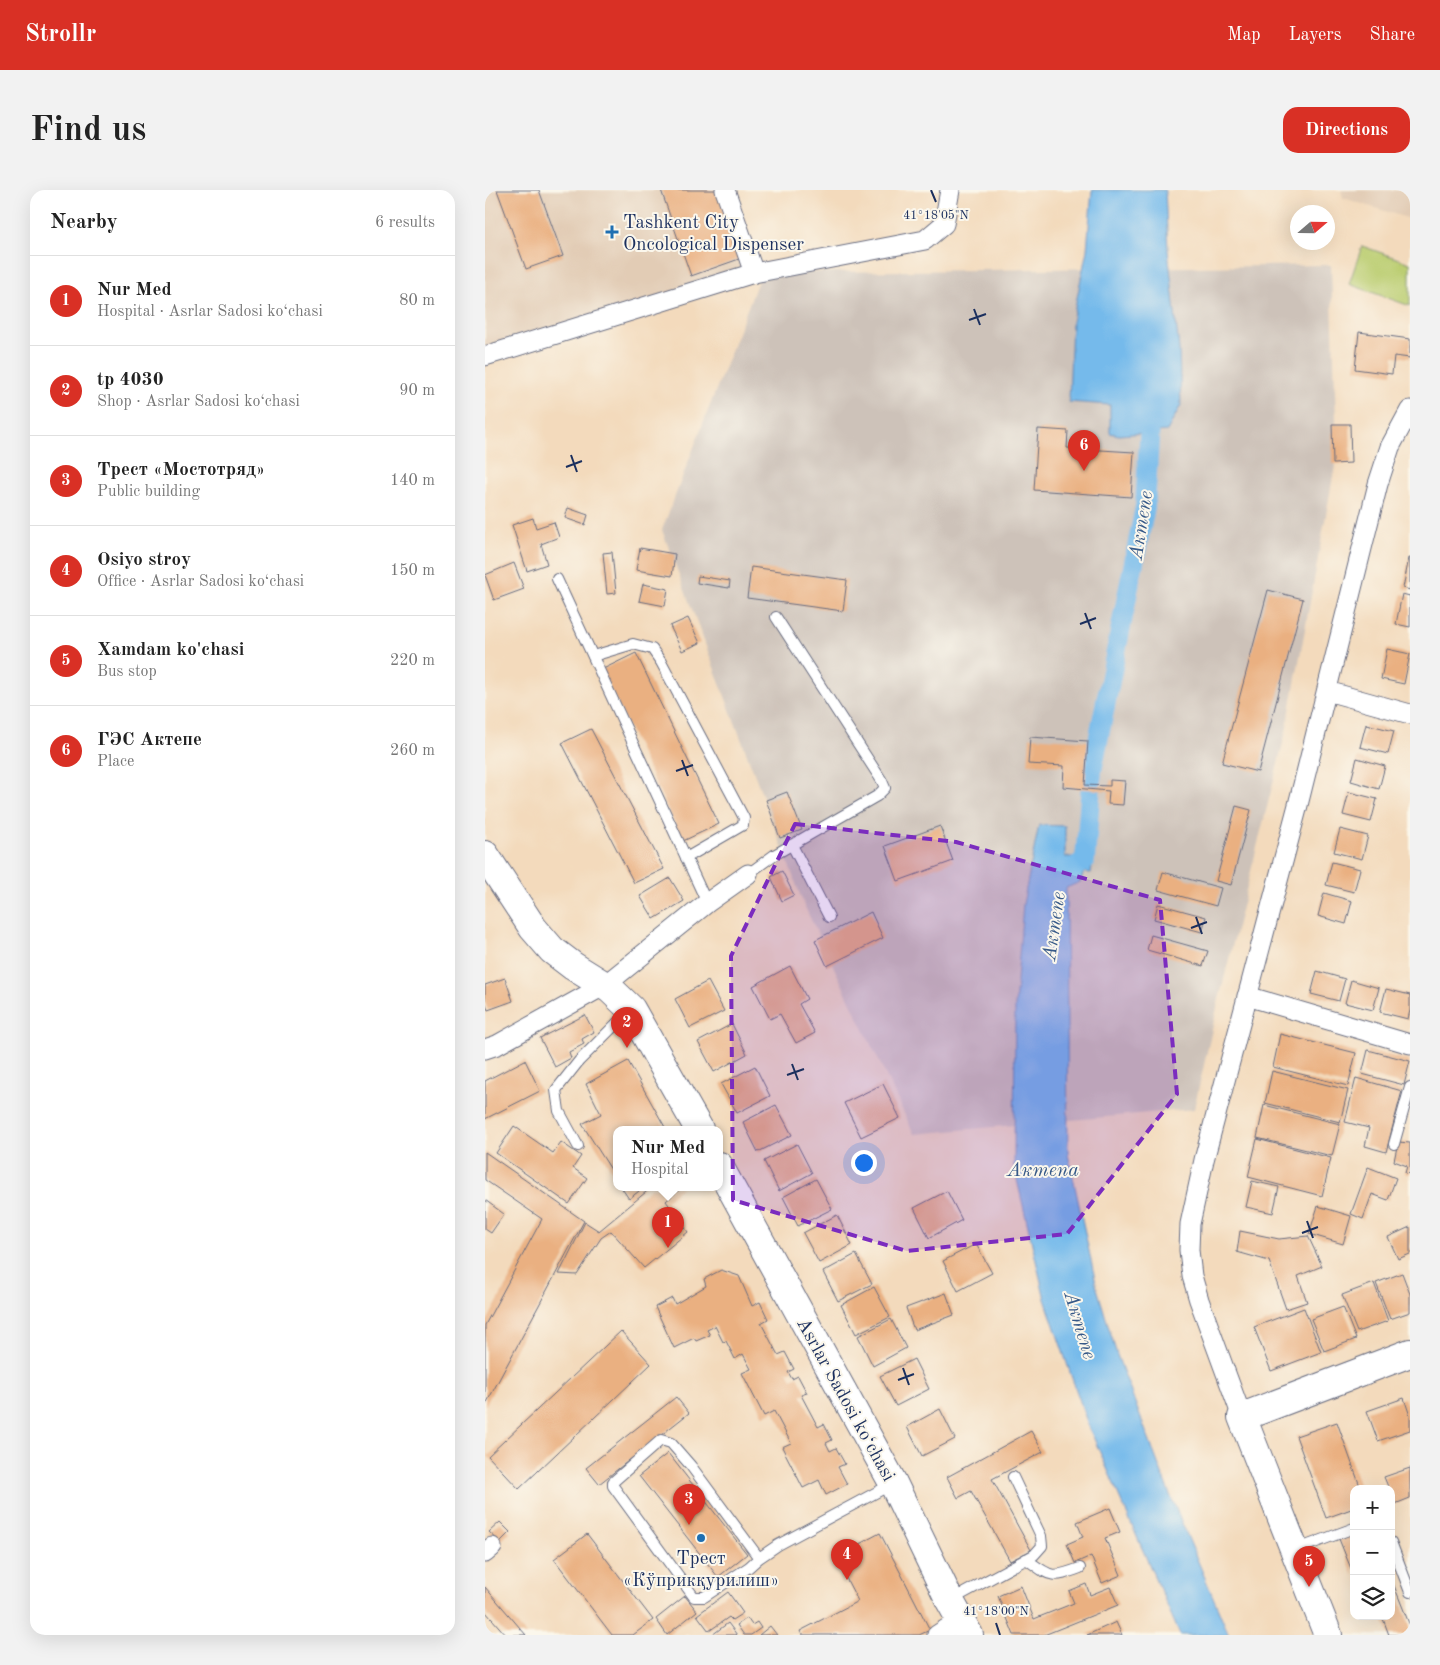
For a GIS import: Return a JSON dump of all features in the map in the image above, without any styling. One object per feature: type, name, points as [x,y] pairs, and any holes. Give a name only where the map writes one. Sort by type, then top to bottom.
[{"type":"street","points":[[725,190],[754,273]]},
{"type":"street","points":[[485,356],[754,273],[925,240],[944,224],[950,190]]},
{"type":"street","points":[[1328,1635],[1242,1417],[1199,1300],[1192,1276],[1189,1238],[1193,1205],[1201,1169],[1327,691],[1378,484],[1390,446],[1410,410]]},
{"type":"street","points":[[1327,691],[1410,714]]},
{"type":"street","points":[[485,855],[533,928],[552,950],[573,966],[605,985],[622,998],[631,1009],[697,1126]]},
{"type":"street","points":[[485,1049],[497,1045],[605,985],[707,902],[747,874]]},
{"type":"street","points":[[1247,996],[1410,1044]]},
{"type":"street","name":"Asrlar Sadosi ko‘chasi","points":[[723,1173],[893,1483],[960,1618]]},
{"type":"street","points":[[1242,1417],[1410,1353]]},
{"type":"street","points":[[937,1635],[960,1618]]},
{"type":"lane","points":[[557,579],[707,902]]},
{"type":"lane","points":[[747,874],[792,845],[877,796],[885,788],[882,780],[776,617]]},
{"type":"lane","points":[[593,656],[633,644],[652,649],[661,662],[744,818],[743,825],[686,858]]},
{"type":"lane","points":[[792,845],[829,917]]},
{"type":"lane","points":[[578,1146],[559,1111],[556,1090],[579,1061],[631,1009]]},
{"type":"lane","points":[[1394,1144],[1410,1088]]},
{"type":"lane","points":[[759,1558],[691,1466],[671,1444],[661,1440],[613,1482],[613,1486],[694,1597],[704,1597],[749,1567],[777,1545],[893,1483]]},
{"type":"lane","points":[[960,1618],[1042,1546],[1041,1536],[1013,1477]]},
{"type":"lane","points":[[1295,1550],[1350,1529]]},
{"type":"lane","points":[[1395,1553],[1410,1592]]},
{"type":"lane","points":[[1026,1559],[1047,1574],[1058,1576],[1080,1568]]},
{"type":"highlighted area","points":[[795,824],[956,842],[1160,900],[1177,1094],[1067,1234],[907,1251],[733,1200],[731,956]]},
{"type":"shaded area","name":"Tashkent City Oncological Dispenser","points":[[485,190],[725,190],[754,273],[485,356]]},
{"type":"shaded area","points":[[1341,190],[1410,190],[1410,219],[1343,198]]},
{"type":"shaded area","points":[[1331,265],[1337,455],[1287,727],[1218,1003],[1194,1109],[914,1134],[804,905],[662,530],[761,273]]},
{"type":"green space","points":[[1362,246],[1410,263],[1410,306],[1349,284]]},
{"type":"water","points":[[1092,190],[1165,190],[1168,250],[1179,349],[1181,405],[1167,431],[1119,435],[1110,433],[1110,405],[1069,402],[1072,322],[1087,250]]},
{"type":"water","name":"Актепа","points":[[1039,825],[1065,826],[1065,857],[1076,857],[1077,844],[1094,846],[1091,873],[1084,872],[1080,882],[1066,888],[1068,1154],[1097,1288],[1117,1355],[1168,1490],[1229,1635],[1180,1635],[1088,1425],[1045,1299],[1014,1167],[1015,1007],[1023,904]]},
{"type":"building","points":[[497,190],[539,190],[563,256],[526,269]]},
{"type":"building","points":[[661,190],[718,190],[742,258],[691,276]]},
{"type":"building","points":[[1359,332],[1410,339],[1410,358],[1394,356],[1392,374],[1355,369]]},
{"type":"building","points":[[1332,424],[1350,424],[1351,463],[1333,464]]},
{"type":"building","points":[[1038,429],[1068,431],[1067,448],[1134,452],[1131,497],[1034,490]]},
{"type":"building","points":[[568,508],[588,515],[585,525],[565,518]]},
{"type":"building","points":[[533,518],[536,528],[554,522],[559,537],[541,544],[547,564],[527,571],[512,525]]},
{"type":"building","points":[[640,548],[675,554],[672,576],[636,570]]},
{"type":"building","points":[[612,552],[616,593],[607,594],[603,553]]},
{"type":"building","points":[[1410,558],[1410,590],[1403,588]]},
{"type":"building","points":[[514,563],[524,589],[494,600],[485,575]]},
{"type":"building","points":[[751,567],[847,580],[843,611],[747,598]]},
{"type":"building","points":[[698,576],[730,581],[729,588],[697,583]]},
{"type":"building","points":[[643,584],[668,589],[665,606],[639,601]]},
{"type":"building","points":[[1268,590],[1303,599],[1258,772],[1222,763]]},
{"type":"building","points":[[1402,594],[1410,596],[1410,627],[1396,624]]},
{"type":"building","points":[[688,618],[700,643],[682,651],[670,626]]},
{"type":"building","points":[[1387,649],[1410,654],[1404,684],[1381,679]]},
{"type":"building","points":[[636,653],[719,824],[683,841],[601,670]]},
{"type":"building","points":[[1366,724],[1394,731],[1388,754],[1360,747]]},
{"type":"building","points":[[591,729],[664,869],[634,883],[562,743]]},
{"type":"building","points":[[1030,737],[1088,741],[1085,785],[1110,786],[1110,780],[1125,781],[1123,805],[1108,804],[1109,791],[1063,787],[1064,766],[1028,764]]},
{"type":"building","points":[[1357,758],[1385,766],[1379,789],[1351,781]]},
{"type":"building","points":[[787,792],[802,830],[780,838],[766,800]]},
{"type":"building","points":[[1349,792],[1377,799],[1371,822],[1343,815]]},
{"type":"building","points":[[1236,806],[1251,810],[1231,885],[1216,881]]},
{"type":"building","points":[[940,826],[953,861],[898,881],[885,846]]},
{"type":"building","points":[[1340,829],[1368,836],[1362,859],[1334,852]]},
{"type":"building","points":[[1332,862],[1360,869],[1354,892],[1326,885]]},
{"type":"building","points":[[782,871],[794,895],[782,901],[771,877]]},
{"type":"building","points":[[1163,872],[1221,888],[1216,906],[1158,890]]},
{"type":"building","points":[[670,878],[684,901],[654,919],[640,896]]},
{"type":"building","points":[[1324,893],[1352,901],[1346,924],[1318,916]]},
{"type":"building","points":[[1158,904],[1206,917],[1202,932],[1154,919]]},
{"type":"building","points":[[871,912],[883,938],[827,966],[815,940]]},
{"type":"building","points":[[1151,935],[1208,951],[1203,966],[1147,950]]},
{"type":"building","points":[[790,966],[807,999],[799,1004],[815,1033],[796,1043],[780,1014],[770,1019],[753,986]]},
{"type":"building","points":[[1317,971],[1345,979],[1339,1001],[1311,994]]},
{"type":"building","points":[[505,978],[513,1001],[488,1010],[485,1003],[485,985]]},
{"type":"building","points":[[1351,980],[1379,988],[1373,1010],[1345,1003]]},
{"type":"building","points":[[708,981],[724,1011],[690,1028],[675,999]]},
{"type":"building","points":[[1386,989],[1410,995],[1408,1019],[1380,1012]]},
{"type":"building","points":[[585,1015],[594,1032],[582,1039],[584,1044],[569,1052],[571,1058],[555,1067],[540,1038]]},
{"type":"building","points":[[732,1024],[747,1054],[714,1072],[698,1042]]},
{"type":"building","points":[[1280,1034],[1356,1053],[1348,1086],[1273,1067]]},
{"type":"building","points":[[1368,1050],[1410,1061],[1404,1085],[1362,1074]]},
{"type":"building","points":[[525,1060],[540,1091],[485,1119],[485,1081]]},
{"type":"building","points":[[628,1061],[664,1126],[613,1126],[613,1173],[582,1124],[601,1114],[586,1084]]},
{"type":"building","points":[[755,1066],[770,1096],[737,1113],[721,1084]]},
{"type":"building","points":[[1272,1071],[1348,1090],[1340,1122],[1265,1103]]},
{"type":"building","points":[[1356,1078],[1402,1091],[1386,1152],[1365,1146],[1369,1128],[1345,1122]]},
{"type":"building","points":[[883,1084],[900,1118],[861,1137],[844,1103]]},
{"type":"building","points":[[776,1105],[792,1135],[758,1152],[743,1122]]},
{"type":"building","points":[[1264,1105],[1340,1124],[1332,1156],[1257,1138]]},
{"type":"building","points":[[514,1126],[553,1153],[561,1142],[581,1156],[573,1168],[587,1178],[569,1204],[496,1153]]},
{"type":"building","points":[[1257,1139],[1331,1158],[1322,1196],[1248,1177]]},
{"type":"building","points":[[1398,1142],[1410,1143],[1410,1174],[1405,1173],[1407,1166],[1394,1161]]},
{"type":"building","points":[[797,1144],[812,1173],[779,1191],[764,1161]]},
{"type":"building","points":[[485,1152],[584,1221],[485,1406],[485,1325],[542,1219],[485,1180]]},
{"type":"building","points":[[1368,1167],[1396,1178],[1388,1200],[1372,1194],[1363,1219],[1351,1214]]},
{"type":"building","points":[[816,1179],[832,1209],[798,1226],[783,1197]]},
{"type":"building","points":[[1252,1181],[1279,1187],[1273,1213],[1246,1207]]},
{"type":"building","points":[[624,1191],[639,1191],[629,1199]]},
{"type":"building","points":[[647,1191],[677,1191],[666,1201],[688,1232],[644,1268],[611,1231],[601,1238],[577,1275],[559,1274],[585,1222],[599,1231]]},
{"type":"building","points":[[947,1191],[962,1220],[929,1238],[914,1208]]},
{"type":"building","points":[[485,1200],[504,1214],[491,1233],[485,1229]]},
{"type":"building","points":[[1318,1206],[1351,1216],[1343,1244],[1309,1234]]},
{"type":"building","points":[[837,1215],[852,1245],[819,1263],[803,1233]]},
{"type":"building","points":[[1410,1227],[1410,1254],[1398,1259],[1388,1237]]},
{"type":"building","points":[[1240,1231],[1279,1239],[1308,1236],[1322,1266],[1298,1276],[1307,1302],[1286,1309],[1269,1261],[1237,1252]]},
{"type":"building","points":[[976,1244],[992,1273],[958,1291],[943,1261]]},
{"type":"building","points":[[856,1254],[872,1284],[838,1301],[823,1272]]},
{"type":"building","points":[[721,1270],[739,1276],[752,1306],[760,1302],[768,1319],[761,1323],[778,1355],[785,1352],[794,1369],[788,1372],[792,1379],[798,1376],[807,1393],[801,1395],[818,1427],[824,1424],[832,1440],[826,1443],[830,1451],[836,1448],[845,1464],[838,1467],[847,1484],[826,1495],[819,1480],[803,1488],[782,1447],[791,1443],[774,1411],[764,1416],[742,1373],[751,1369],[743,1354],[735,1359],[726,1341],[723,1342],[715,1326],[707,1330],[710,1335],[696,1341],[694,1338],[674,1348],[655,1307],[672,1298],[675,1304],[706,1286],[704,1279]]},
{"type":"building","points":[[1402,1273],[1410,1294],[1410,1312],[1390,1319],[1376,1283]]},
{"type":"building","points":[[1374,1283],[1388,1321],[1357,1332],[1342,1295]]},
{"type":"building","points":[[874,1287],[890,1317],[856,1334],[841,1305]]},
{"type":"building","points":[[946,1293],[954,1315],[914,1330],[906,1308]]},
{"type":"building","points":[[1343,1307],[1356,1339],[1324,1351],[1311,1319]]},
{"type":"building","points":[[1304,1308],[1321,1352],[1271,1371],[1254,1327]]},
{"type":"building","points":[[891,1319],[906,1348],[873,1366],[858,1336]]},
{"type":"building","points":[[621,1331],[651,1364],[519,1489],[488,1456]]},
{"type":"building","points":[[914,1359],[929,1389],[896,1406],[880,1376]]},
{"type":"building","points":[[676,1397],[689,1413],[599,1484],[586,1468]]},
{"type":"building","points":[[1404,1398],[1410,1416],[1410,1430],[1378,1441],[1367,1411]]},
{"type":"building","points":[[940,1409],[955,1439],[922,1456],[907,1427]]},
{"type":"building","points":[[1337,1422],[1360,1485],[1350,1485],[1350,1509],[1326,1518],[1296,1436]]},
{"type":"building","points":[[1031,1431],[1043,1452],[992,1479],[1031,1550],[1010,1561],[971,1491],[958,1498],[947,1477]]},
{"type":"building","points":[[668,1453],[747,1554],[718,1577],[639,1476]]},
{"type":"building","points":[[1410,1468],[1410,1498],[1395,1504],[1395,1485],[1387,1485],[1384,1477]]},
{"type":"building","points":[[1110,1508],[1120,1532],[1105,1538],[1121,1575],[1102,1583],[1091,1556],[1075,1563],[1067,1544],[1083,1537],[1077,1522]]},
{"type":"building","points":[[500,1522],[510,1532],[500,1542],[489,1532]]},
{"type":"building","points":[[880,1533],[930,1630],[919,1635],[802,1635],[800,1631],[858,1601],[835,1557]]},
{"type":"building","points":[[587,1534],[653,1620],[633,1635],[612,1635],[554,1559]]},
{"type":"building","points":[[1350,1535],[1350,1566],[1339,1539]]},
{"type":"building","points":[[1086,1584],[1090,1595],[1110,1587],[1118,1605],[1044,1635],[1014,1635],[998,1596],[1021,1586],[1034,1619],[1074,1603],[1069,1591]]},
{"type":"building","points":[[485,1587],[526,1635],[506,1635],[485,1611]]},
{"type":"building","points":[[1395,1588],[1410,1626],[1410,1635],[1389,1635],[1383,1620],[1395,1620]]},
{"type":"building","points":[[728,1592],[743,1613],[732,1620],[729,1617],[709,1631],[697,1615]]},
{"type":"building","points":[[685,1596],[697,1611],[667,1635],[656,1619]]},
{"type":"building","points":[[747,1618],[752,1625],[757,1622],[761,1628],[751,1635],[744,1635],[737,1625]]},
{"type":"building","points":[[1116,1622],[1122,1635],[1087,1635]]},
{"type":"building","points":[[728,1623],[737,1635],[712,1635]]},
{"type":"building","points":[[770,1626],[777,1635],[759,1635]]},
{"type":"waterway","name":"Актепе","points":[[1075,867],[1085,860],[1092,771],[1145,507],[1151,407]]},
{"type":"place","name":"Tashkent City Oncological Dispenser","points":[[612,232]]},
{"type":"place","name":"ГЭС Актепe","points":[[1084,471]]},
{"type":"place","name":"tp 4030","points":[[627,1048]]},
{"type":"place","name":"Nur Med","points":[[668,1248]]},
{"type":"place","name":"Трест «Мостотряд»","points":[[689,1525]]},
{"type":"place","name":"Трест «Кўприкқурилиш»","points":[[701,1538]]},
{"type":"place","name":"Osiyo stroy","points":[[847,1580]]},
{"type":"place","name":"Xamdam ko'chasi","points":[[1309,1587]]}]
